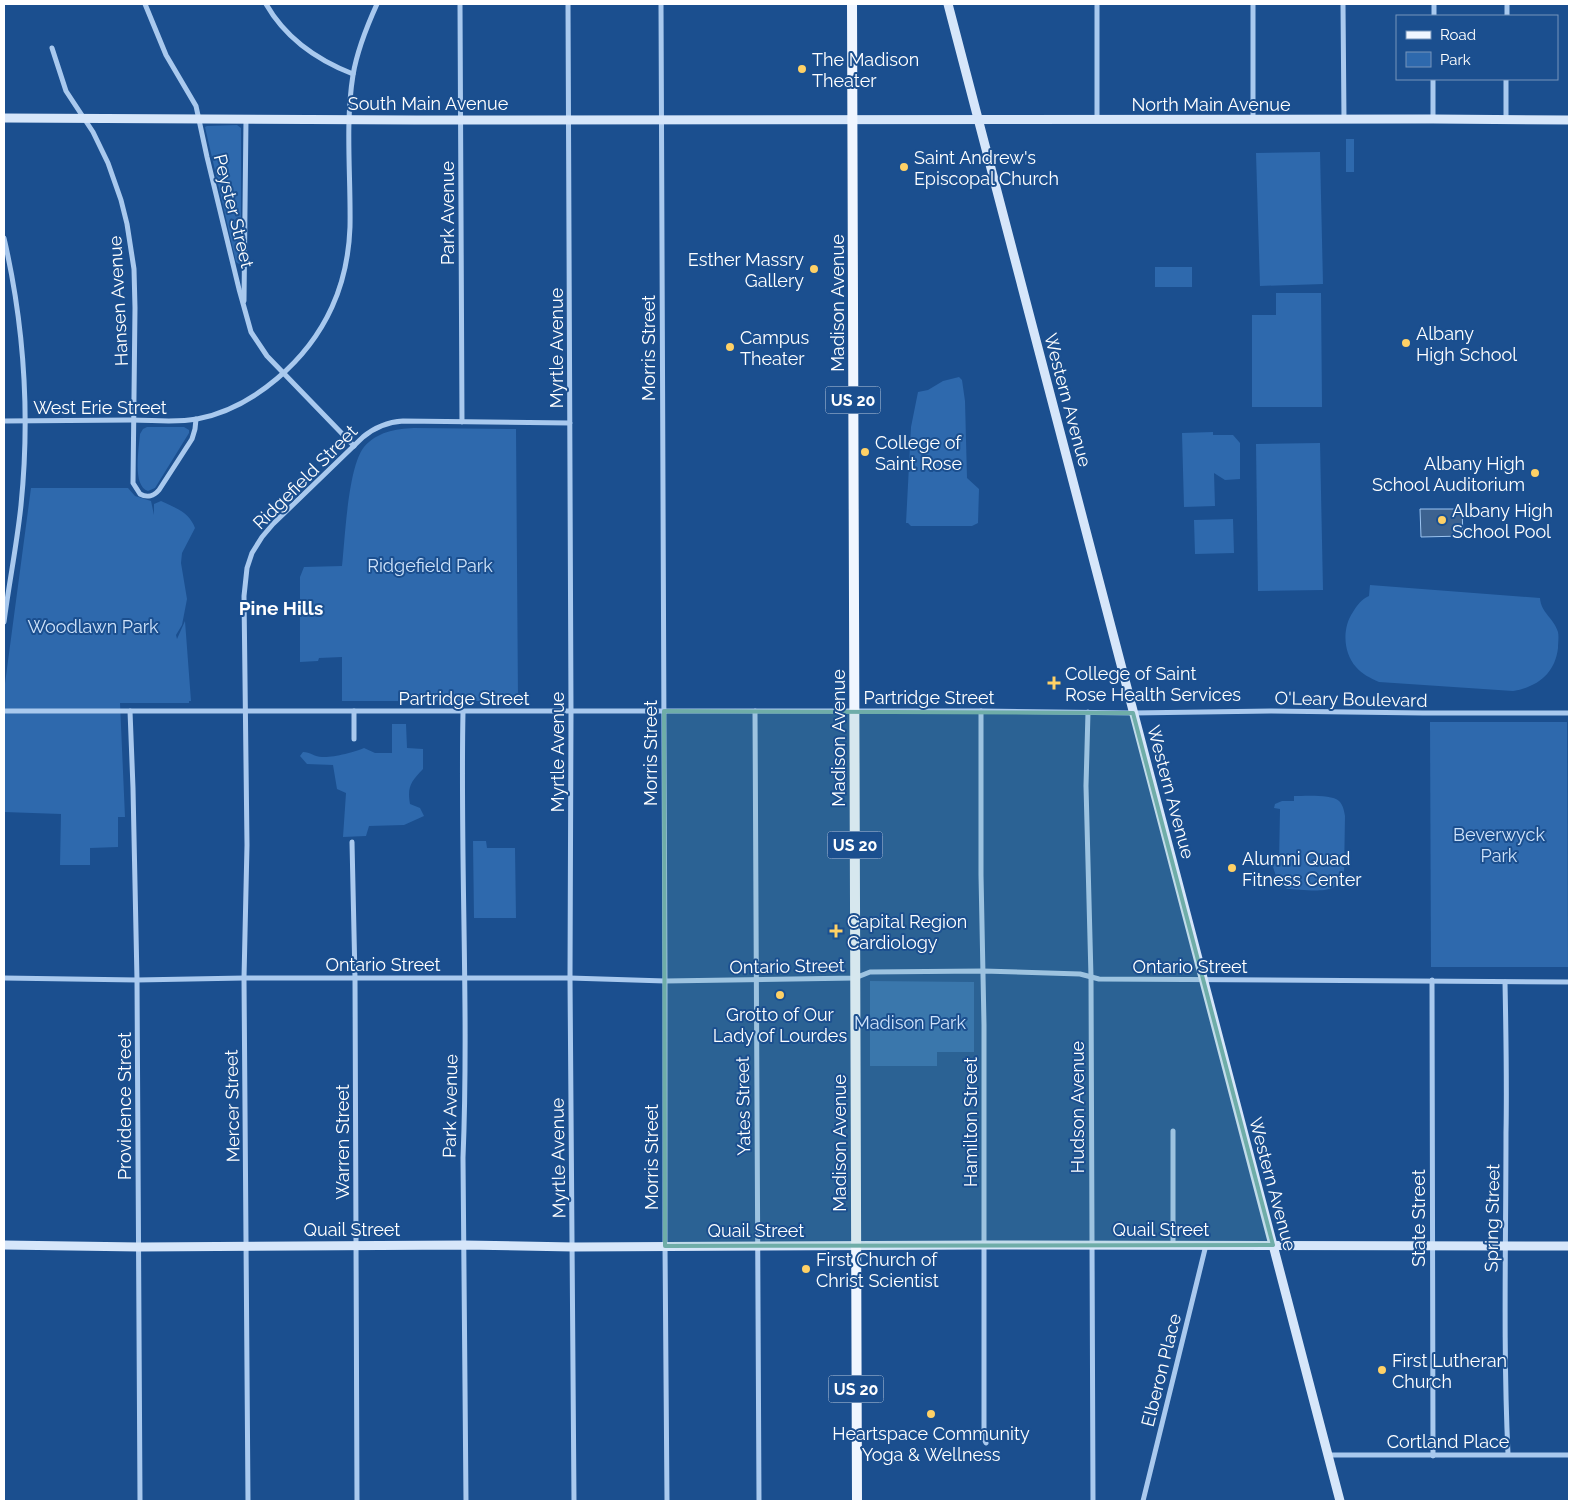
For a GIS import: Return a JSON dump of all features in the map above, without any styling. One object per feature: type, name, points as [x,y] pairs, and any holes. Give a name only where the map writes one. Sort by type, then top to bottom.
[{"type":"main road","name":"Madison Avenue","points":[[852,4],[857,1501]]},
{"type":"street","name":"Peyster Street","points":[[146,4],[161,46],[174,71],[195,103],[249,328],[257,342],[283,373],[354,446]]},
{"type":"street","points":[[266,4],[286,32],[300,46],[325,62],[353,74]]},
{"type":"street","name":"West Erie Street","points":[[4,421],[159,421],[196,419],[238,404],[264,388],[283,373],[318,333],[332,309],[340,286],[348,251],[350,228],[350,119],[353,74],[366,29],[377,4]]},
{"type":"street","name":"Park Avenue","points":[[460,4],[462,422]]},
{"type":"street","name":"Myrtle Avenue","points":[[568,4],[571,712],[570,978],[574,1501]]},
{"type":"street","name":"Morris Street","points":[[661,4],[665,1246],[668,1501]]},
{"type":"street","name":"Western Avenue","points":[[948,4],[1340,1501]]},
{"type":"street","points":[[1097,4],[1097,119]]},
{"type":"street","points":[[1253,4],[1253,120]]},
{"type":"street","points":[[1343,4],[1344,120]]},
{"type":"street","name":"Hansen Avenue","points":[[52,48],[65,88],[104,152],[125,213],[134,269],[135,420]]},
{"type":"street","points":[[1433,80],[1433,119]]},
{"type":"street","points":[[1506,80],[1506,120]]},
{"type":"street","name":"South Main Avenue","points":[[4,118],[852,119]]},
{"type":"street","name":"Peyster Street","points":[[244,309],[246,119]]},
{"type":"street","name":"North Main Avenue","points":[[852,119],[1569,120]]},
{"type":"street","points":[[4,238],[20,328],[25,421],[21,506],[6,591],[4,622]]},
{"type":"street","points":[[135,420],[133,483],[140,494],[148,496],[155,494],[159,490],[192,438],[196,419]]},
{"type":"street","name":"Ridgefield Street","points":[[246,711],[244,596],[247,568],[252,554],[269,528],[354,446],[372,431],[392,422],[570,422]]},
{"type":"street","name":"Providence Street","points":[[130,710],[137,980],[140,1501]]},
{"type":"street","name":"Partridge Street","points":[[4,711],[981,711],[1133,713]]},
{"type":"street","name":"Mercer Street","points":[[246,711],[244,978],[248,1501]]},
{"type":"street","points":[[354,711],[354,739]]},
{"type":"street","name":"Yates Street","points":[[756,711],[759,1501]]},
{"type":"street","name":"Hamilton Street","points":[[981,711],[980,875],[983,971],[984,1439],[986,1443]]},
{"type":"street","name":"O'Leary Boulevard","points":[[1133,713],[1272,711],[1569,713]]},
{"type":"street","name":"Park Avenue","points":[[463,712],[461,814],[464,978],[466,1501]]},
{"type":"street","name":"Hudson Avenue","points":[[1088,712],[1086,786],[1091,977],[1092,1501]]},
{"type":"street","name":"Warren Street","points":[[352,842],[355,978],[357,1501]]},
{"type":"street","name":"Ontario Street","points":[[4,978],[137,980],[244,978],[570,978],[665,981],[855,978],[870,972],[983,971],[1080,974],[1098,979],[1569,982]]},
{"type":"street","name":"State Street","points":[[1432,980],[1433,1456]]},
{"type":"street","name":"Spring Street","points":[[1505,982],[1506,1134],[1504,1246],[1508,1454]]},
{"type":"street","points":[[1173,1246],[1174,1131]]},
{"type":"street","name":"Quail Street","points":[[4,1245],[139,1247],[247,1245],[573,1247],[984,1245],[1569,1246]]},
{"type":"street","name":"Elberon Place","points":[[1143,1501],[1206,1245]]},
{"type":"street","name":"Cortland Place","points":[[1328,1455],[1569,1455]]},
{"type":"highlighted area","points":[[664,711],[1133,713],[1273,1245],[665,1246]]},
{"type":"green space","points":[[237,125],[241,128],[241,262],[239,264],[236,262],[205,127]]},
{"type":"green space","points":[[1346,139],[1354,139],[1354,172],[1346,172]]},
{"type":"green space","points":[[1320,152],[1323,284],[1260,286],[1256,153]]},
{"type":"green space","points":[[1155,267],[1192,267],[1192,287],[1155,287]]},
{"type":"green space","points":[[1276,293],[1321,293],[1322,407],[1252,407],[1252,315],[1276,315]]},
{"type":"green space","points":[[959,377],[962,380],[965,401],[967,478],[979,489],[978,523],[972,526],[911,526],[906,523],[911,427],[918,392],[928,390],[943,381]]},
{"type":"green space","points":[[147,427],[184,427],[189,430],[189,433],[155,488],[148,491],[143,488],[138,474],[140,434]]},
{"type":"green space","name":"Ridgefield Park","points":[[414,428],[516,429],[518,701],[342,701],[342,657],[319,658],[318,661],[300,662],[300,577],[304,567],[342,566],[351,486],[354,470],[364,447],[375,438],[393,430]]},
{"type":"green space","points":[[1213,432],[1213,435],[1233,435],[1240,443],[1240,479],[1225,480],[1214,473],[1215,506],[1184,507],[1182,433]]},
{"type":"green space","points":[[1320,443],[1323,590],[1258,591],[1256,444]]},
{"type":"green space","name":"Woodlawn Park","points":[[31,488],[128,488],[135,496],[151,501],[154,515],[154,504],[161,501],[186,514],[195,528],[182,553],[181,563],[187,599],[182,625],[176,635],[177,639],[185,621],[191,701],[189,703],[120,703],[125,817],[118,817],[118,847],[90,848],[90,865],[60,865],[61,814],[4,812],[4,691]]},
{"type":"green space","points":[[1233,519],[1234,553],[1195,554],[1194,520]]},
{"type":"green space","points":[[1370,585],[1540,598],[1545,612],[1554,623],[1558,632],[1558,648],[1553,665],[1549,672],[1537,682],[1513,691],[1379,682],[1366,676],[1356,667],[1348,654],[1345,640],[1349,618],[1358,605],[1369,596]]},
{"type":"green space","name":"Beverwyck Park","points":[[1430,722],[1567,722],[1568,967],[1431,967]]},
{"type":"green space","points":[[392,724],[406,724],[407,748],[423,749],[423,769],[413,781],[409,793],[410,804],[420,808],[424,816],[404,825],[369,826],[366,836],[343,837],[346,793],[337,789],[333,765],[307,764],[300,756],[303,752],[319,757],[332,757],[364,748],[375,753],[392,753]]},
{"type":"green space","points":[[1294,796],[1330,797],[1339,801],[1342,806],[1345,816],[1344,876],[1335,887],[1320,890],[1287,889],[1277,879],[1272,864],[1279,864],[1280,809],[1274,808],[1275,804],[1282,801],[1294,801]]},
{"type":"green space","points":[[473,841],[486,841],[487,848],[515,848],[516,918],[474,918]]},
{"type":"green space","name":"Madison Park","points":[[870,981],[974,982],[974,1052],[937,1052],[937,1066],[870,1066]]},
{"type":"shaded area","name":"Albany High School Pool","points":[[1420,509],[1462,509],[1463,536],[1421,537]]},
{"type":"place","name":"The Madison Theater","points":[[802,69]]},
{"type":"place","name":"Saint Andrew's Episcopal Church","points":[[904,167]]},
{"type":"place","name":"Esther Massry Gallery","points":[[814,269]]},
{"type":"place","name":"Albany High School","points":[[1406,343]]},
{"type":"place","name":"Campus Theater","points":[[730,347]]},
{"type":"place","name":"College of Saint Rose","points":[[865,452]]},
{"type":"place","name":"Albany High School Auditorium","points":[[1535,473]]},
{"type":"place","name":"Albany High School Pool","points":[[1442,520]]},
{"type":"place","name":"College of Saint Rose Health Services","points":[[1054,683]]},
{"type":"place","name":"Alumni Quad Fitness Center","points":[[1232,868]]},
{"type":"place","name":"Capital Region Cardiology","points":[[836,931]]},
{"type":"place","name":"Grotto of Our Lady of Lourdes","points":[[780,995]]},
{"type":"place","name":"First Church of Christ Scientist","points":[[806,1269]]},
{"type":"place","name":"First Lutheran Church","points":[[1382,1370]]},
{"type":"place","name":"Heartspace Community Yoga & Wellness","points":[[931,1414]]},
{"type":"district","name":"Pine Hills","points":[[281,608]]}]
